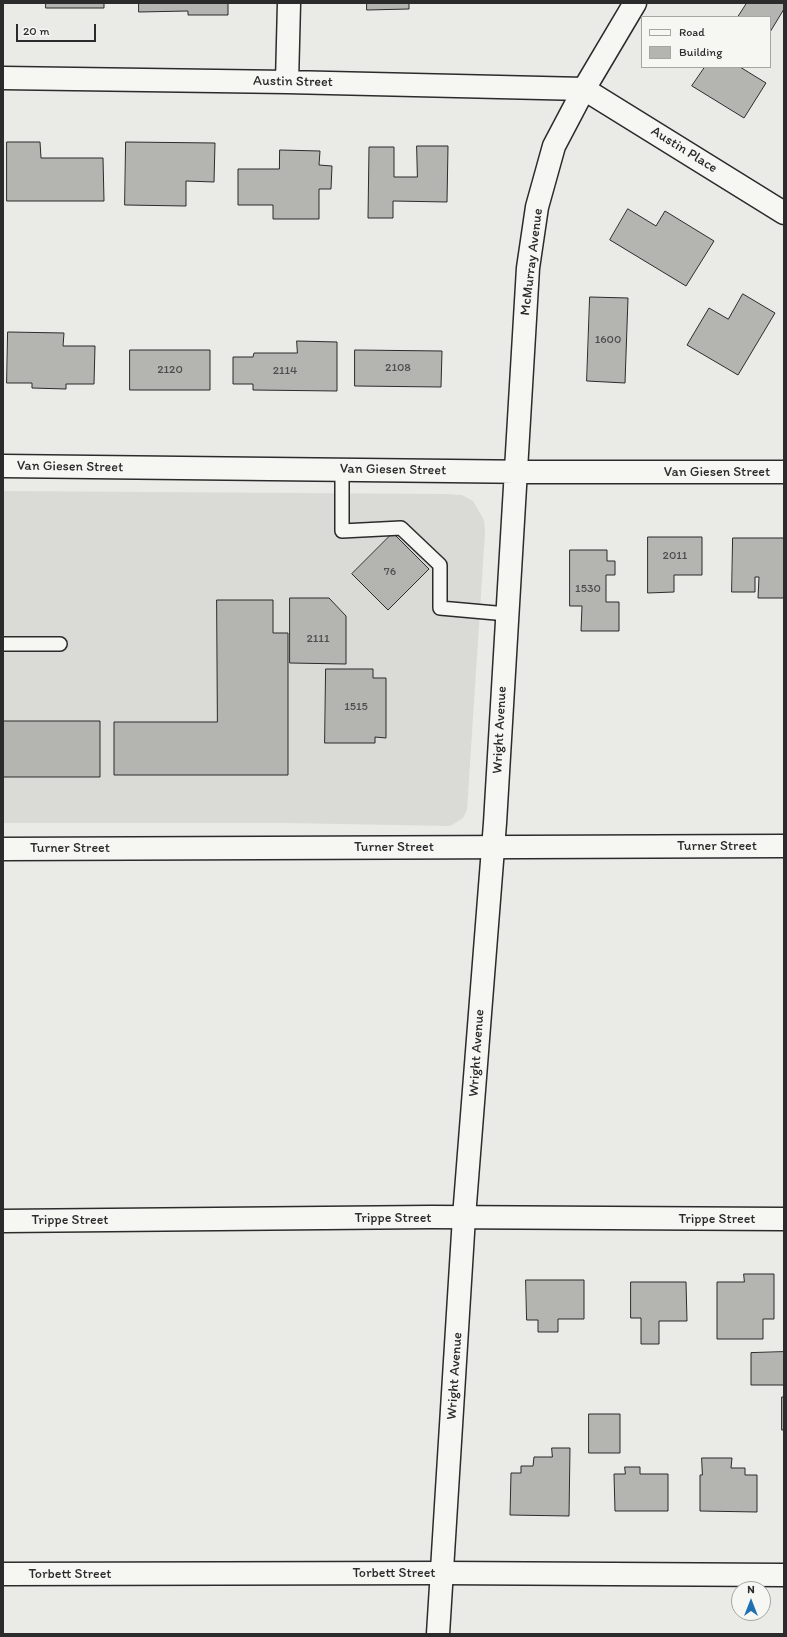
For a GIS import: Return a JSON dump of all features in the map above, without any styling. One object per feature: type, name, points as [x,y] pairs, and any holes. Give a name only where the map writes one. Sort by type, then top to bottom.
[{"type":"street","points":[[287,82],[289,3]]},
{"type":"street","name":"McMurray Avenue","points":[[516,471],[528,268],[537,207],[554,146],[584,89],[635,3]]},
{"type":"street","name":"Austin Street","points":[[3,78],[287,82],[584,89]]},
{"type":"street","name":"Austin Place","points":[[584,89],[784,213]]},
{"type":"street","name":"Van Giesen Street","points":[[3,466],[342,470],[784,472]]},
{"type":"street","name":"Wright Avenue","points":[[438,1634],[464,1218],[493,846],[516,471]]},
{"type":"street","name":"Turner Street","points":[[3,848],[784,846]]},
{"type":"street","name":"Trippe Street","points":[[3,1220],[464,1218],[784,1219]]},
{"type":"street","name":"Torbett Street","points":[[3,1574],[441,1573],[784,1575]]},
{"type":"lane","points":[[342,470],[342,531],[401,528],[440,565],[440,608],[507,614]]},
{"type":"lane","points":[[3,644],[60,644]]},
{"type":"shaded area","points":[[3,491],[447,494],[462,495],[473,501],[484,520],[485,532],[467,810],[463,818],[450,826],[288,823],[3,823]]},
{"type":"building","points":[[46,3],[104,3],[104,8],[46,8]]},
{"type":"building","points":[[139,3],[228,3],[228,15],[188,15],[188,11],[139,12]]},
{"type":"building","points":[[367,3],[409,3],[409,9],[367,10]]},
{"type":"building","points":[[747,3],[784,3],[784,9],[771,30],[771,16],[739,16]]},
{"type":"building","points":[[704,68],[742,68],[766,83],[744,118],[692,86]]},
{"type":"building","points":[[7,142],[40,142],[41,158],[103,158],[104,201],[7,201]]},
{"type":"building","points":[[126,142],[215,143],[214,182],[186,181],[186,206],[125,205]]},
{"type":"building","points":[[417,146],[448,146],[447,202],[393,201],[393,218],[368,218],[369,147],[394,147],[394,177],[417,177]]},
{"type":"building","points":[[280,150],[320,151],[319,165],[332,166],[331,189],[319,189],[319,219],[273,219],[273,205],[238,205],[238,169],[279,169]]},
{"type":"building","points":[[628,209],[656,226],[665,211],[714,241],[686,286],[610,240]]},
{"type":"building","points":[[743,294],[775,313],[738,375],[687,345],[709,308],[728,319]]},
{"type":"building","points":[[590,297],[628,298],[625,383],[587,381]]},
{"type":"building","points":[[8,332],[64,333],[63,346],[95,346],[94,384],[66,384],[66,389],[32,388],[32,383],[7,383]]},
{"type":"building","points":[[297,341],[337,342],[337,391],[253,390],[253,384],[233,384],[233,357],[253,357],[254,353],[297,353]]},
{"type":"building","points":[[130,350],[210,350],[210,390],[130,390]]},
{"type":"building","points":[[355,350],[442,351],[441,387],[355,386]]},
{"type":"building","points":[[393,533],[429,569],[388,610],[352,574]]},
{"type":"building","points":[[648,537],[702,537],[702,575],[674,575],[674,592],[648,593]]},
{"type":"building","points":[[733,538],[784,538],[784,598],[758,598],[759,577],[755,577],[755,592],[732,592]]},
{"type":"building","points":[[570,550],[607,550],[607,561],[615,561],[615,575],[606,575],[606,602],[619,602],[619,631],[581,631],[582,606],[570,606]]},
{"type":"building","points":[[290,598],[329,598],[346,616],[346,664],[290,663]]},
{"type":"building","points":[[217,600],[273,600],[273,633],[288,633],[288,775],[114,775],[114,722],[217,722]]},
{"type":"building","points":[[326,669],[373,669],[373,678],[386,678],[386,738],[375,737],[375,743],[325,743]]},
{"type":"building","points":[[3,721],[100,721],[100,777],[3,777]]},
{"type":"building","points":[[744,1274],[774,1274],[774,1319],[763,1319],[763,1339],[717,1339],[717,1282],[744,1282]]},
{"type":"building","points":[[526,1280],[584,1280],[584,1319],[558,1319],[558,1332],[538,1332],[538,1320],[527,1320]]},
{"type":"building","points":[[631,1282],[686,1282],[687,1321],[659,1321],[659,1344],[641,1344],[641,1318],[631,1318]]},
{"type":"building","points":[[784,1352],[784,1385],[751,1385],[751,1353]]},
{"type":"building","points":[[782,1397],[784,1397],[784,1430],[782,1430]]},
{"type":"building","points":[[589,1414],[620,1414],[620,1453],[589,1453]]},
{"type":"building","points":[[552,1448],[570,1448],[569,1516],[510,1515],[511,1473],[521,1473],[521,1466],[533,1466],[534,1457],[552,1457]]},
{"type":"building","points":[[702,1458],[732,1458],[731,1468],[745,1468],[745,1475],[757,1475],[757,1512],[700,1511],[700,1475],[702,1475]]},
{"type":"building","points":[[625,1467],[640,1467],[640,1474],[668,1474],[668,1511],[615,1511],[614,1474],[625,1474]]}]
